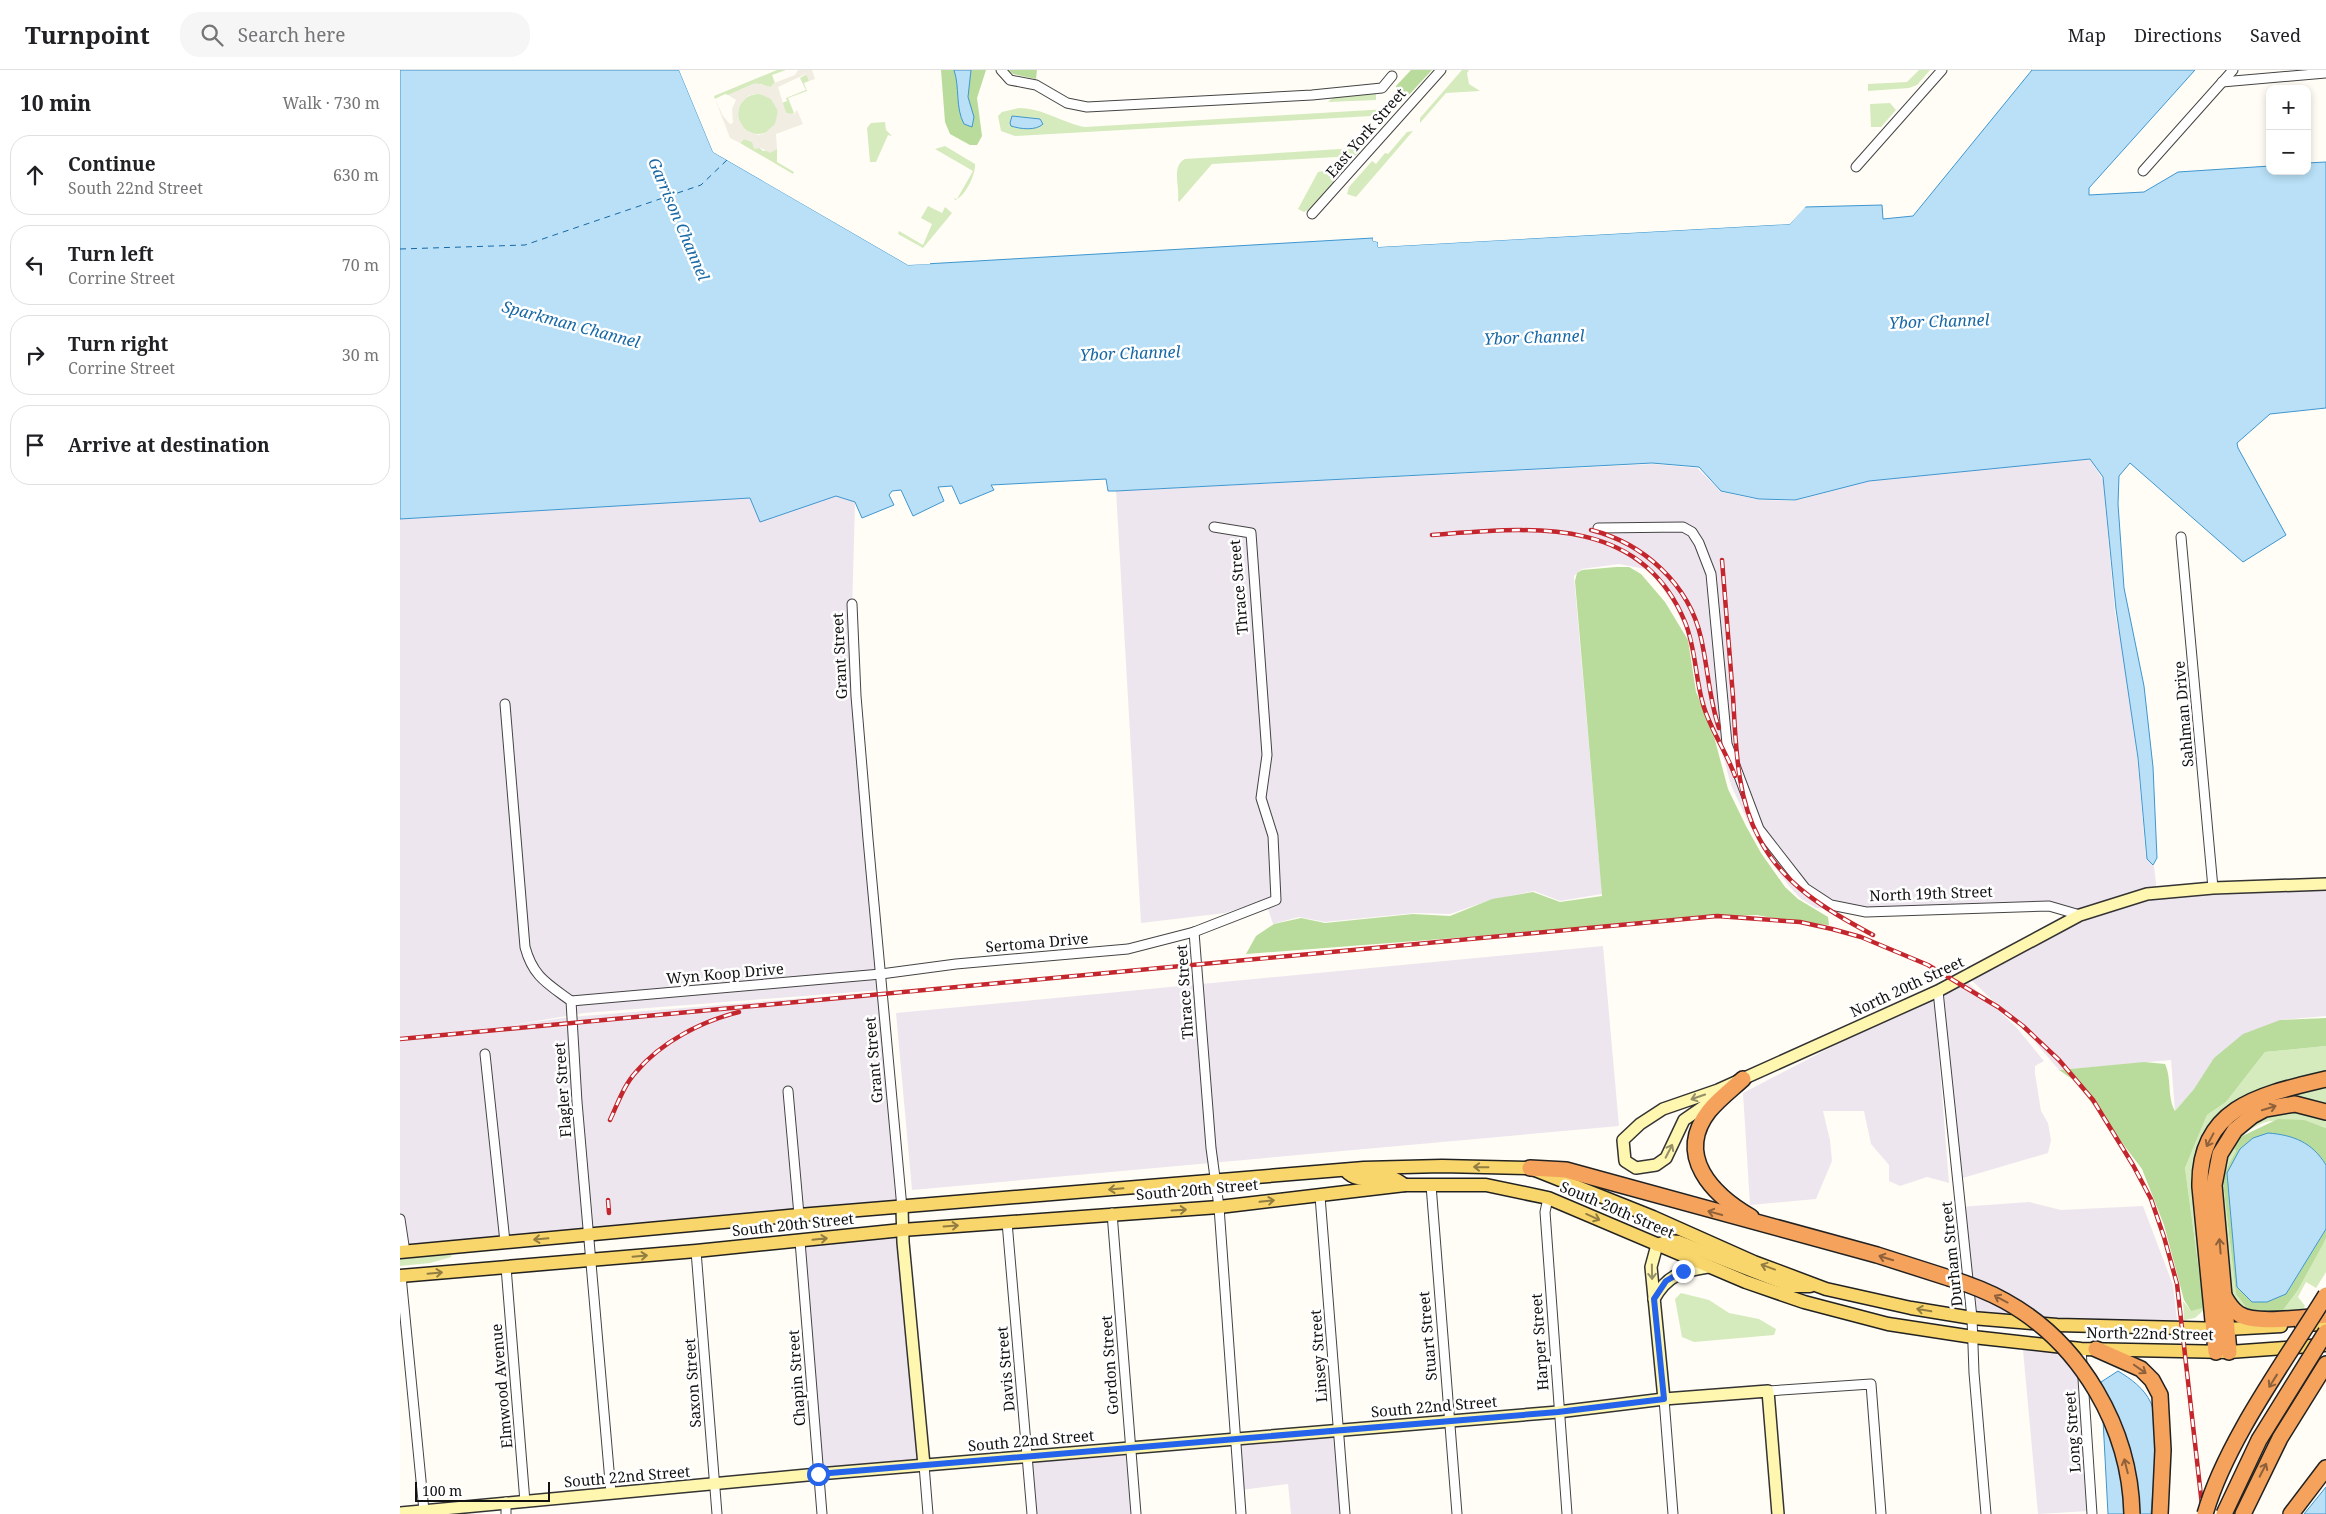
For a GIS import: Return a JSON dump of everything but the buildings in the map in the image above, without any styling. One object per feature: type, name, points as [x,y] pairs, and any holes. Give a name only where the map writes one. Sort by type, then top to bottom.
[{"type":"highway","points":[[1743,1079],[1715,1104],[1704,1119],[1698,1135],[1697,1154],[1702,1172],[1712,1188],[1723,1199],[1763,1224]]},
{"type":"highway","points":[[2222,1352],[2200,1187],[2202,1163],[2206,1148],[2222,1123],[2246,1103],[2270,1093],[2326,1079]]},
{"type":"highway","points":[[2220,1329],[2224,1294],[2214,1185],[2216,1170],[2223,1147],[2240,1125],[2265,1109],[2295,1104],[2326,1112]]},
{"type":"highway","points":[[1530,1168],[1566,1170],[1728,1216],[1763,1224],[1949,1278],[1991,1294],[2020,1310],[2041,1326],[2077,1362],[2099,1396],[2119,1440],[2129,1481],[2132,1514]]},
{"type":"highway","points":[[2224,1294],[2234,1310],[2246,1318],[2275,1319],[2326,1315]]},
{"type":"highway","points":[[2205,1514],[2216,1485],[2249,1420],[2326,1294]]},
{"type":"highway","points":[[2224,1514],[2259,1440],[2326,1332]]},
{"type":"highway","points":[[2089,1349],[2141,1369],[2152,1380],[2160,1395],[2163,1450],[2160,1514]]},
{"type":"highway","points":[[2243,1514],[2280,1438],[2326,1364]]},
{"type":"highway","points":[[2291,1514],[2326,1468]]},
{"type":"main road","name":"South 20th Street","points":[[402,1252],[799,1215],[1345,1170],[1442,1166],[1530,1168],[1653,1217],[1754,1262],[1818,1286],[1868,1299],[1972,1318]]},
{"type":"main road","points":[[1345,1170],[1350,1176],[1363,1180],[1392,1178],[1405,1186]]},
{"type":"main road","name":"South 20th Street","points":[[401,1276],[696,1251],[902,1230],[1112,1213],[1219,1207],[1405,1186],[1486,1185],[1548,1198],[1708,1267],[1796,1299],[1888,1324],[1973,1337]]},
{"type":"main road","points":[[1657,1245],[1669,1241],[1679,1242],[1791,1286],[1818,1286]]},
{"type":"main road","name":"North 22nd Street","points":[[1972,1318],[2057,1325],[2220,1329],[2326,1324]]},
{"type":"main road","name":"North 22nd Street","points":[[1973,1337],[2089,1349],[2222,1352],[2326,1345]]},
{"type":"street","points":[[1001,70],[1010,80],[1036,86],[1067,103],[1087,107],[1312,96],[1382,88],[1392,76]]},
{"type":"street","name":"East York Street","points":[[1312,214],[1441,70]]},
{"type":"street","points":[[1856,167],[1942,70]]},
{"type":"street","points":[[2143,171],[2233,70]]},
{"type":"street","points":[[2222,82],[2326,73]]},
{"type":"street","name":"Thrace Street","points":[[1214,527],[1251,533],[1267,756],[1261,798],[1273,836],[1276,900],[1194,932],[1211,1148],[1217,1181],[1240,1514]]},
{"type":"street","name":"North 19th Street","points":[[1598,528],[1683,527],[1692,532],[1698,542],[1711,574],[1727,744],[1759,829],[1805,888],[1831,905],[1866,912],[2049,906],[2080,915]]},
{"type":"street","name":"Sahlman Drive","points":[[2181,537],[2213,888]]},
{"type":"street","name":"Grant Street","points":[[852,604],[856,696],[928,1514]]},
{"type":"street","points":[[505,704],[526,948],[530,964],[538,976],[571,1001]]},
{"type":"street","points":[[2080,915],[2147,894],[2213,888],[2326,884]]},
{"type":"street","name":"North 20th Street","points":[[1743,1079],[1684,1120],[1666,1158],[1656,1165],[1636,1168],[1625,1161],[1623,1140],[1640,1124],[1663,1109],[1743,1079],[1938,991],[2080,915]]},
{"type":"street","name":"Sertoma Drive","points":[[881,974],[956,964],[1128,949],[1194,932]]},
{"type":"street","name":"Wyn Koop Drive","points":[[571,1001],[881,974]]},
{"type":"street","name":"Durham Street","points":[[1938,991],[1972,1318],[1986,1514]]},
{"type":"street","name":"Flagler Street","points":[[571,1001],[577,1102],[612,1493]]},
{"type":"street","points":[[485,1054],[505,1242]]},
{"type":"street","points":[[788,1091],[799,1215]]},
{"type":"street","name":"Stuart Street","points":[[1431,1185],[1457,1514]]},
{"type":"street","name":"Linsey Street","points":[[1320,1196],[1345,1514]]},
{"type":"street","name":"Harper Street","points":[[1548,1198],[1544,1212],[1567,1514]]},
{"type":"street","name":"Gordon Street","points":[[1112,1213],[1136,1514]]},
{"type":"street","points":[[400,1219],[402,1252]]},
{"type":"street","name":"Davis Street","points":[[1007,1222],[1032,1514]]},
{"type":"street","name":"Chapin Street","points":[[800,1241],[822,1514]]},
{"type":"street","points":[[1657,1245],[1651,1267],[1673,1514]]},
{"type":"street","name":"Saxon Street","points":[[696,1251],[717,1514]]},
{"type":"street","name":"Elmwood Avenue","points":[[506,1267],[525,1502]]},
{"type":"street","points":[[1654,1299],[1661,1287],[1671,1277],[1683,1271],[1708,1267]]},
{"type":"street","points":[[401,1276],[424,1511]]},
{"type":"street","name":"Long Street","points":[[2089,1349],[2092,1514]]},
{"type":"street","points":[[1664,1399],[1871,1384],[1881,1514]]},
{"type":"street","points":[[1768,1391],[1778,1514]]},
{"type":"street","name":"South 22nd Street","points":[[403,1513],[506,1508],[525,1502],[612,1493],[1558,1412],[1664,1399]]},
{"type":"shaded area","points":[[798,70],[812,70],[815,79],[809,81],[806,74],[778,87],[786,113],[794,114],[797,110],[803,124],[776,134],[777,149],[770,153],[761,148],[754,149],[752,142],[744,139],[740,143],[730,138],[715,99],[723,116],[730,124],[733,123],[732,109],[736,100],[728,95],[755,83],[771,87],[774,83],[795,75]],"holes":[[[760,94],[771,99],[778,111],[775,124],[765,133],[758,135],[745,130],[738,118],[739,106],[748,96]]]},
{"type":"shaded area","points":[[2090,459],[2103,480],[2115,613],[2123,653],[2137,755],[2146,858],[2154,866],[2157,892],[2081,912],[2049,903],[1867,909],[1816,908],[1800,898],[1790,887],[1769,859],[1747,820],[1731,785],[1715,726],[1698,688],[1690,640],[1676,608],[1650,570],[1619,564],[1582,569],[1574,576],[1602,894],[1560,901],[1534,891],[1490,900],[1450,914],[1415,913],[1325,922],[1299,917],[1273,924],[1265,900],[1225,913],[1141,923],[1116,491],[1653,464],[1697,468],[1722,492],[1760,500],[1794,501],[1869,481]]},
{"type":"shaded area","points":[[836,495],[855,502],[852,614],[881,990],[584,1013],[507,1026],[570,1017],[882,992],[901,1206],[404,1251],[400,1224],[400,1041],[406,1039],[400,1040],[400,519],[750,498],[761,521]]},
{"type":"shaded area","points":[[2326,886],[2326,1016],[2280,1020],[2194,1089],[2175,1111],[2171,1060],[2059,1070],[2027,1033],[1967,976],[2081,917],[2147,896]]},
{"type":"shaded area","points":[[1603,946],[1619,1126],[912,1190],[896,1013]]},
{"type":"shaded area","points":[[1963,978],[2016,1027],[2044,1061],[2035,1066],[2035,1073],[2041,1111],[2048,1123],[2051,1140],[2048,1153],[1956,1180],[1940,991]]},
{"type":"shaded area","points":[[1934,994],[1949,1183],[1927,1177],[1900,1186],[1889,1181],[1889,1165],[1871,1144],[1864,1111],[1823,1111],[1830,1140],[1832,1161],[1816,1199],[1750,1205],[1743,1093]]},
{"type":"shaded area","points":[[2029,1202],[2061,1210],[2143,1206],[2173,1285],[2178,1328],[1968,1315],[1959,1207]]},
{"type":"shaded area","points":[[901,1231],[925,1464],[819,1474],[804,1239]]},
{"type":"shaded area","points":[[2023,1350],[2075,1353],[2089,1511],[2038,1514]]},
{"type":"shaded area","points":[[1339,1430],[1346,1514],[1291,1514],[1288,1484],[1241,1490],[1235,1438]]},
{"type":"shaded area","points":[[1130,1447],[1136,1514],[1032,1514],[1028,1456]]},
{"type":"green space","points":[[777,70],[786,70],[772,75],[775,83],[771,87],[755,84],[715,99],[714,96]]},
{"type":"green space","points":[[941,70],[954,70],[972,127],[973,119],[968,92],[971,70],[986,70],[977,98],[982,136],[977,145],[970,145],[950,134],[945,122]]},
{"type":"green space","points":[[1008,70],[1037,70],[1036,79],[1013,74]]},
{"type":"green space","points":[[1411,70],[1432,70],[1406,98],[1396,99],[1396,86]]},
{"type":"green space","points":[[1462,70],[1469,70],[1467,73],[1469,84],[1480,91],[1446,93],[1420,123],[1420,118]]},
{"type":"green space","points":[[1919,70],[1930,70],[1917,85],[1909,88],[1868,91],[1868,84],[1907,82]]},
{"type":"green space","points":[[807,74],[809,81],[804,83],[807,91],[788,98],[794,113],[790,115],[786,113],[782,103],[787,101],[786,98],[806,90],[800,78]]},
{"type":"green space","points":[[762,94],[769,97],[775,103],[778,114],[777,122],[769,131],[762,134],[754,134],[747,131],[739,122],[738,110],[741,103],[750,95]]},
{"type":"green space","points":[[1376,94],[1376,100],[1328,102],[1334,97]]},
{"type":"green space","points":[[1890,103],[1896,110],[1881,127],[1871,127],[1870,104]]},
{"type":"green space","points":[[1019,108],[1036,110],[1085,127],[1387,109],[1392,113],[1389,115],[1015,136],[1001,131],[998,116],[1002,112]]},
{"type":"green space","points":[[885,122],[886,130],[892,136],[888,135],[876,162],[870,162],[867,128],[871,123]]},
{"type":"green space","points":[[1413,131],[1356,197],[1347,194],[1349,187],[1372,161],[1376,164],[1385,153],[1388,154],[1407,132]]},
{"type":"green space","points":[[744,139],[753,142],[763,151],[777,149],[777,162],[794,172],[793,174],[740,143]]},
{"type":"green space","points":[[945,146],[975,164],[974,173],[969,185],[957,199],[973,171],[935,149]]},
{"type":"green space","points":[[1356,148],[1360,153],[1354,156],[1212,164],[1179,202],[1178,200],[1177,172],[1181,162],[1185,159]]},
{"type":"green space","points":[[1328,170],[1337,172],[1338,179],[1312,208],[1304,212],[1298,209],[1318,172]]},
{"type":"green space","points":[[928,206],[942,213],[945,207],[952,213],[923,248],[898,234],[899,231],[923,245],[932,224],[921,218]]},
{"type":"green space","points":[[1629,567],[1641,574],[1665,602],[1688,640],[1696,692],[1712,729],[1728,789],[1746,826],[1761,853],[1785,887],[1798,899],[1828,917],[1829,925],[1804,924],[1757,915],[1653,920],[1609,926],[1246,954],[1256,936],[1274,924],[1301,918],[1325,923],[1413,914],[1450,916],[1492,899],[1533,892],[1560,902],[1602,896],[1575,581],[1577,573],[1582,570]]},
{"type":"green space","points":[[2326,1018],[2326,1046],[2265,1052],[2226,1102],[2207,1115],[2185,1168],[2202,1293],[2202,1308],[2191,1311],[2184,1300],[2164,1225],[2142,1169],[2075,1081],[2059,1070],[2144,1062],[2165,1064],[2171,1100],[2175,1111],[2194,1089],[2214,1058],[2243,1034],[2280,1020]]},
{"type":"green space","points":[[2326,1046],[2326,1072],[2293,1080],[2241,1099],[2222,1112],[2207,1128],[2198,1151],[2193,1180],[2194,1217],[2199,1217],[2207,1307],[2195,1318],[2184,1320],[2183,1301],[2191,1311],[2202,1293],[2185,1168],[2207,1115],[2226,1102],[2265,1052]]},
{"type":"green space","points":[[2326,1084],[2326,1106],[2303,1100],[2227,1131],[2205,1211],[2210,1149],[2239,1111]]},
{"type":"green space","points":[[2287,1108],[2326,1118],[2326,1128],[2299,1122],[2271,1121],[2250,1130],[2236,1143],[2234,1148],[2236,1151],[2226,1170],[2223,1182],[2236,1294],[2284,1309],[2298,1290],[2326,1238],[2326,1272],[2316,1288],[2306,1282],[2298,1297],[2305,1306],[2301,1312],[2250,1313],[2243,1310],[2232,1298],[2218,1192],[2222,1159],[2251,1121]]},
{"type":"green space","points":[[2278,1119],[2304,1120],[2326,1128],[2326,1165],[2321,1157],[2227,1173],[2237,1287],[2286,1294],[2326,1229],[2326,1238],[2298,1290],[2284,1309],[2279,1312],[2250,1312],[2236,1294],[2223,1182],[2226,1170],[2236,1151],[2234,1148],[2236,1139]]},
{"type":"green space","points":[[452,1254],[451,1257],[430,1263],[400,1266],[400,1258]]},
{"type":"green space","points":[[1681,1293],[1709,1300],[1729,1313],[1759,1319],[1776,1329],[1774,1335],[1694,1342],[1682,1337],[1675,1299]]},
{"type":"water","points":[[400,70],[679,70],[713,152],[908,265],[1373,238],[1373,241],[1378,242],[1378,247],[1790,224],[1804,207],[1882,205],[1883,219],[1913,216],[2032,70],[2195,70],[2089,188],[2089,195],[2144,192],[2178,172],[2266,166],[2266,175],[2311,175],[2311,163],[2326,162],[2326,408],[2270,414],[2237,443],[2286,535],[2243,562],[2130,463],[2119,476],[2118,504],[2124,588],[2144,686],[2153,767],[2157,858],[2153,865],[2147,859],[2138,758],[2116,609],[2103,477],[2090,459],[1869,481],[1795,500],[1759,499],[1721,491],[1699,467],[1652,463],[1116,491],[1108,491],[1106,479],[991,485],[994,490],[960,504],[952,486],[938,487],[944,501],[913,516],[901,490],[892,491],[889,495],[894,505],[862,518],[855,502],[836,496],[760,522],[750,498],[400,519]]},
{"type":"water","points":[[954,70],[971,70],[968,97],[974,117],[972,127],[964,124],[961,118]]},
{"type":"water","points":[[1012,116],[1040,119],[1043,124],[1036,128],[1023,129],[1011,126]]},
{"type":"water","points":[[2268,1133],[2301,1141],[2315,1151],[2326,1165],[2326,1229],[2286,1294],[2267,1302],[2252,1302],[2237,1287],[2227,1173],[2240,1149],[2253,1138]]},
{"type":"water","points":[[2118,1371],[2141,1388],[2151,1403],[2154,1413],[2155,1457],[2151,1514],[2108,1514],[2101,1382]]},
{"type":"water","points":[[2326,1487],[2326,1514],[2304,1514]]},
{"type":"pier","points":[[679,70],[682,70],[715,150],[909,262],[930,261],[930,264],[908,265],[713,152]]},
{"type":"pier","points":[[1807,205],[1790,224],[1378,247],[1378,242],[1373,241],[1373,236],[1380,240],[1380,244],[1789,221],[1803,206]]},
{"type":"ferry route","points":[[400,249],[525,245],[701,185],[727,160]]},
{"type":"railway","points":[[1432,535],[1506,530],[1578,535],[1610,545],[1640,561],[1665,587],[1685,622],[1689,632],[1703,704],[1735,776]]},
{"type":"railway","points":[[1591,530],[1610,536],[1645,556],[1675,584],[1686,600],[1695,618],[1701,638],[1713,706],[1719,728]]},
{"type":"railway","points":[[1722,560],[1736,751],[1741,787],[1751,822],[1769,855],[1794,883],[1823,906],[1873,935]]},
{"type":"railway","points":[[400,1039],[1717,916],[1800,922],[1832,929],[1861,937],[1928,965],[1998,1007],[2023,1026],[2059,1060],[2093,1100],[2133,1165],[2151,1199],[2177,1284],[2203,1514]]},
{"type":"railway","points":[[610,1120],[632,1077],[657,1051],[697,1027],[739,1012]]},
{"type":"railway","points":[[608,1200],[609,1213]]},
{"type":"route","points":[[818,1474],[1558,1412],[1664,1399],[1654,1299],[1666,1281],[1683,1271]]},
{"type":"water label","name":"Garrison Channel","points":[[679,219]]},
{"type":"water label","name":"Ybor Channel","points":[[1939,321]]},
{"type":"water label","name":"Sparkman Channel","points":[[571,324]]},
{"type":"water label","name":"Ybor Channel","points":[[1534,337]]},
{"type":"water label","name":"Ybor Channel","points":[[1130,353]]}]
